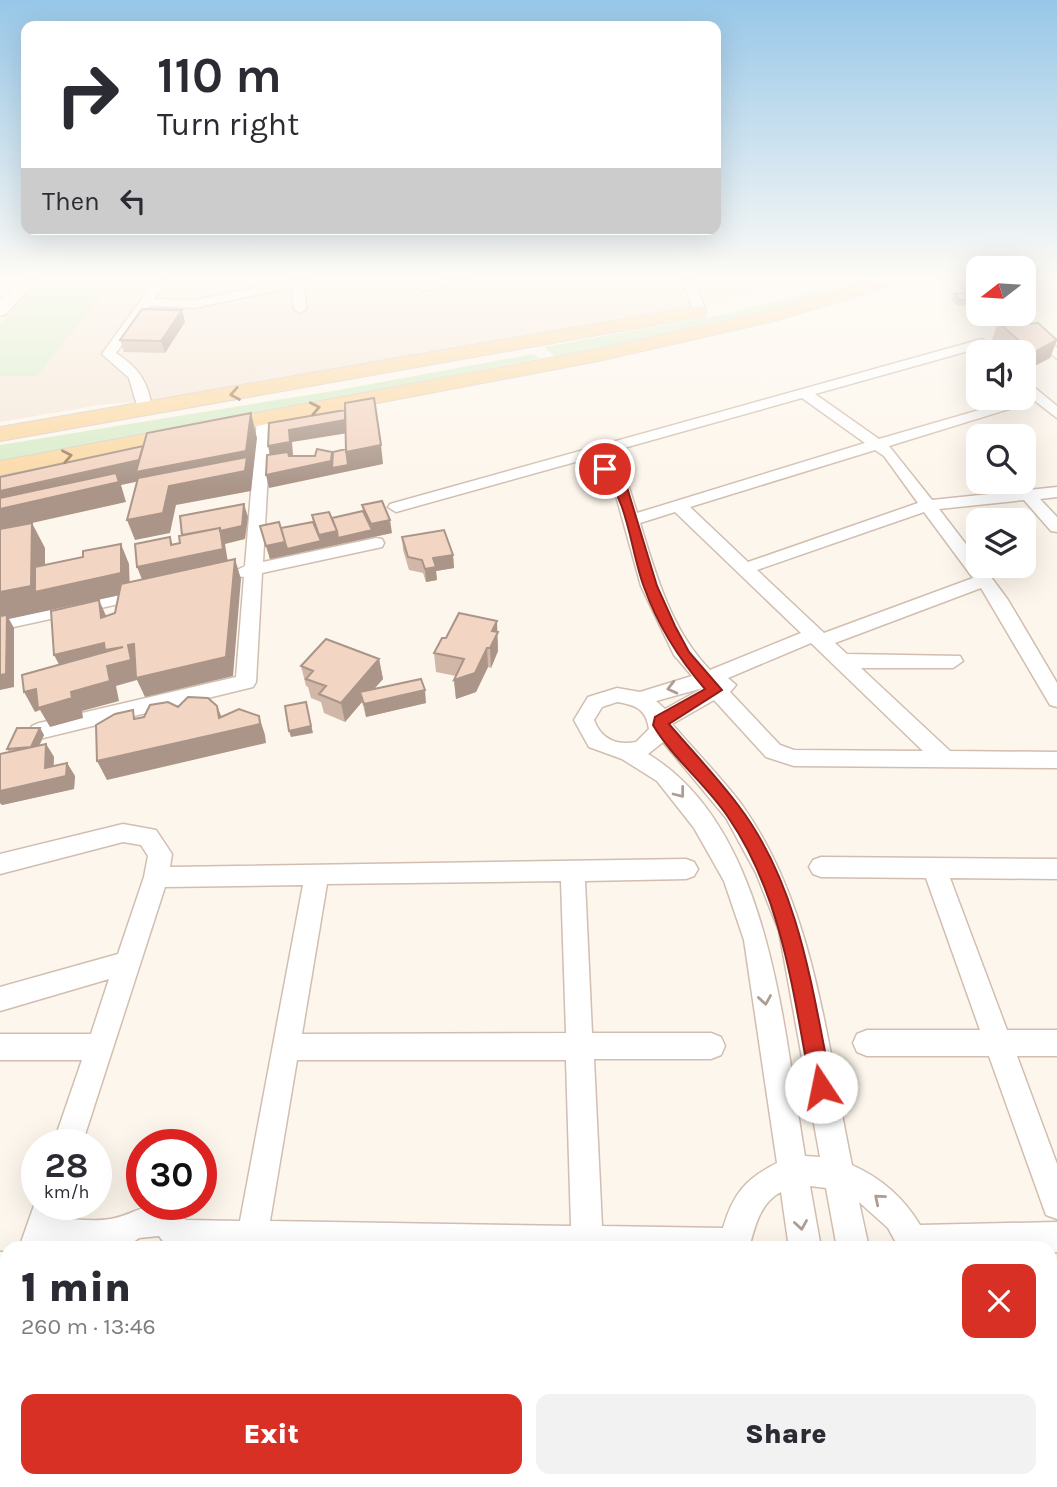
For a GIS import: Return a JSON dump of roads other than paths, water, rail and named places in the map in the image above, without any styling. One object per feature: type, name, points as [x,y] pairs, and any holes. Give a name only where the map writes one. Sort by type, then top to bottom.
[{"type":"main road","points":[[0,434],[494,349]]},
{"type":"main road","points":[[534,349],[543,352],[544,362],[537,366]]},
{"type":"main road","points":[[0,468],[616,349]]},
{"type":"main road","points":[[0,428],[60,418],[103,416]]},
{"type":"street","points":[[112,349],[109,354],[133,369],[144,390],[145,409]]},
{"type":"street","points":[[396,507],[963,349]]},
{"type":"street","points":[[806,394],[889,453],[985,580],[1057,700]]},
{"type":"street","points":[[631,520],[1038,395],[1057,414]]},
{"type":"street","points":[[40,731],[246,682],[264,418]]},
{"type":"street","points":[[590,454],[620,484],[650,586],[684,655],[773,751],[782,756],[1057,760]]},
{"type":"street","points":[[744,569],[928,505],[1057,492]]},
{"type":"street","points":[[1028,495],[1057,527]]},
{"type":"street","points":[[680,507],[945,759]]},
{"type":"street","points":[[226,575],[376,543]]},
{"type":"street","points":[[641,699],[664,690],[710,685],[985,580]]},
{"type":"street","points":[[0,624],[159,590]]},
{"type":"street","points":[[1035,660],[1057,660]]},
{"type":"street","points":[[840,661],[953,661]]},
{"type":"street","points":[[627,752],[649,745],[657,738],[661,723],[710,685]]},
{"type":"street","points":[[804,1241],[756,940],[735,879],[702,822],[665,775],[627,752],[602,746],[592,739],[584,720],[594,702],[605,697],[617,695],[641,699],[651,705],[661,723],[734,812],[772,882],[791,931],[852,1241]]},
{"type":"street","points":[[0,864],[123,833],[148,837],[160,854],[156,877],[73,1129]]},
{"type":"street","points":[[821,867],[1057,869]]},
{"type":"street","points":[[934,868],[1057,1205]]},
{"type":"street","points":[[156,877],[686,869]]},
{"type":"street","points":[[573,871],[587,1241]]},
{"type":"street","points":[[251,1241],[317,875]]},
{"type":"street","points":[[0,999],[126,963]]},
{"type":"street","points":[[867,1043],[1057,1043]]},
{"type":"street","points":[[286,1047],[711,1046]]},
{"type":"street","points":[[0,1047],[99,1047]]},
{"type":"street","points":[[734,1241],[747,1199],[767,1181],[792,1170],[825,1170],[858,1181],[887,1204],[912,1241]]},
{"type":"street","points":[[44,1220],[37,1241],[109,1241],[135,1222],[151,1220],[164,1222],[180,1241]]},
{"type":"street","points":[[975,1241],[1057,1237]]}]
